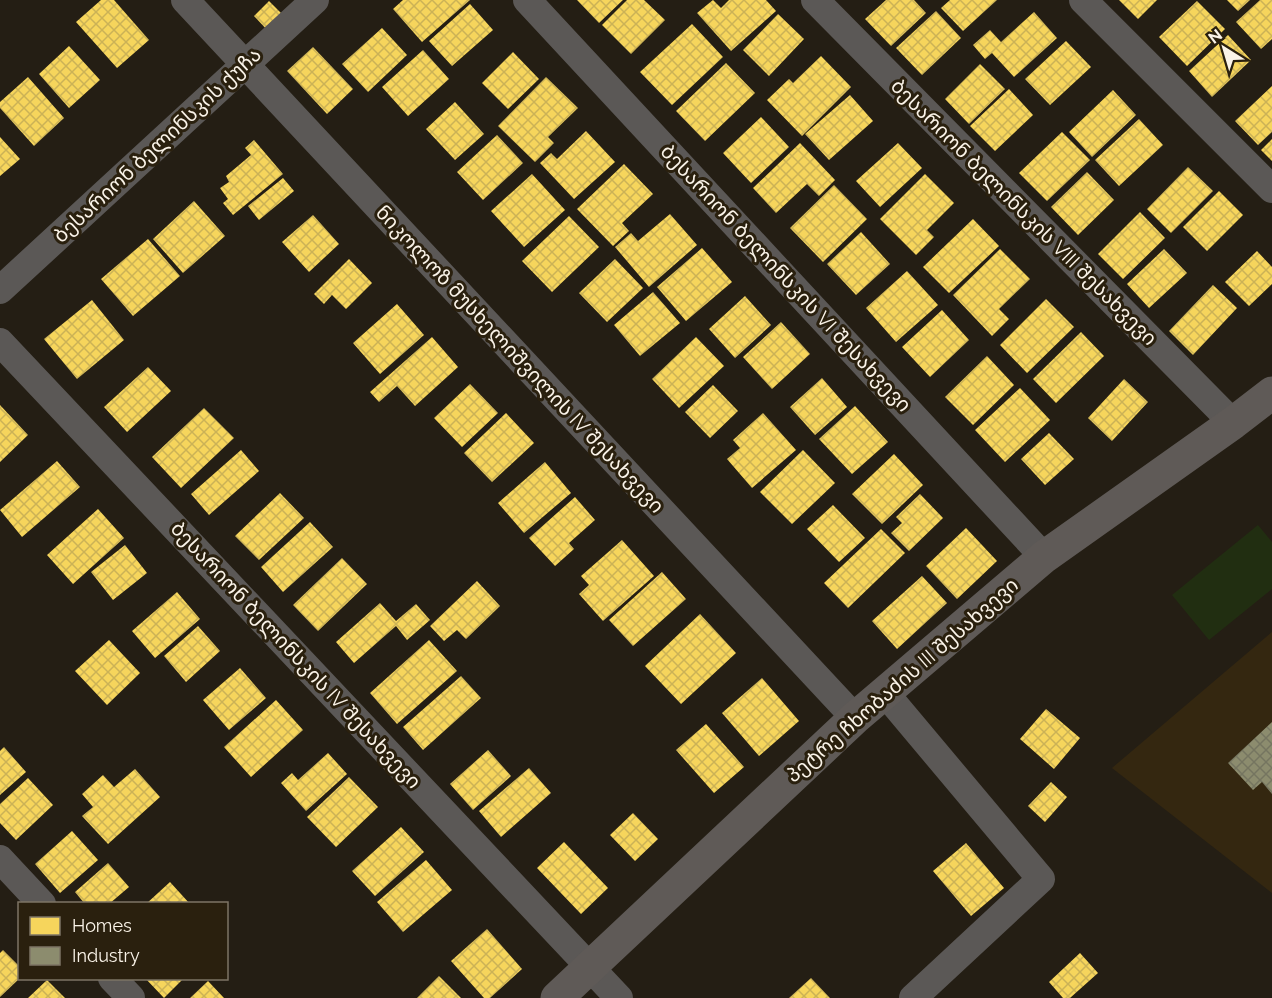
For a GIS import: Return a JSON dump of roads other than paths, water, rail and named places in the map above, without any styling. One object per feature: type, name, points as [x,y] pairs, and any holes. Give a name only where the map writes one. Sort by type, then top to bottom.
[{"type":"street","name":"ნიკოლოზ მუსხელიშვილის IV შესახვევი","points":[[185,0],[855,718]]},
{"type":"street","name":"ბესარიონ ბელინსკის ქუჩა","points":[[0,290],[315,0]]},
{"type":"street","name":"ბესარიონ ბელინსკის VI შესახვევი","points":[[527,0],[1044,556]]},
{"type":"street","name":"ბესარიონ ბელინსკის VIII შესახვევი","points":[[815,0],[1233,423]]},
{"type":"street","points":[[1083,0],[1272,189]]},
{"type":"street","name":"ბესარიონ ბელინსკის IV შესახვევი","points":[[0,342],[619,998]]},
{"type":"street","name":"პეტრე ჩხობაძის III შესახვევი","points":[[557,998],[855,718],[1044,556],[1272,393]]},
{"type":"street","points":[[885,693],[1041,879],[913,998]]},
{"type":"street","points":[[0,859],[41,902]]},
{"type":"street","points":[[114,980],[130,998]]}]
